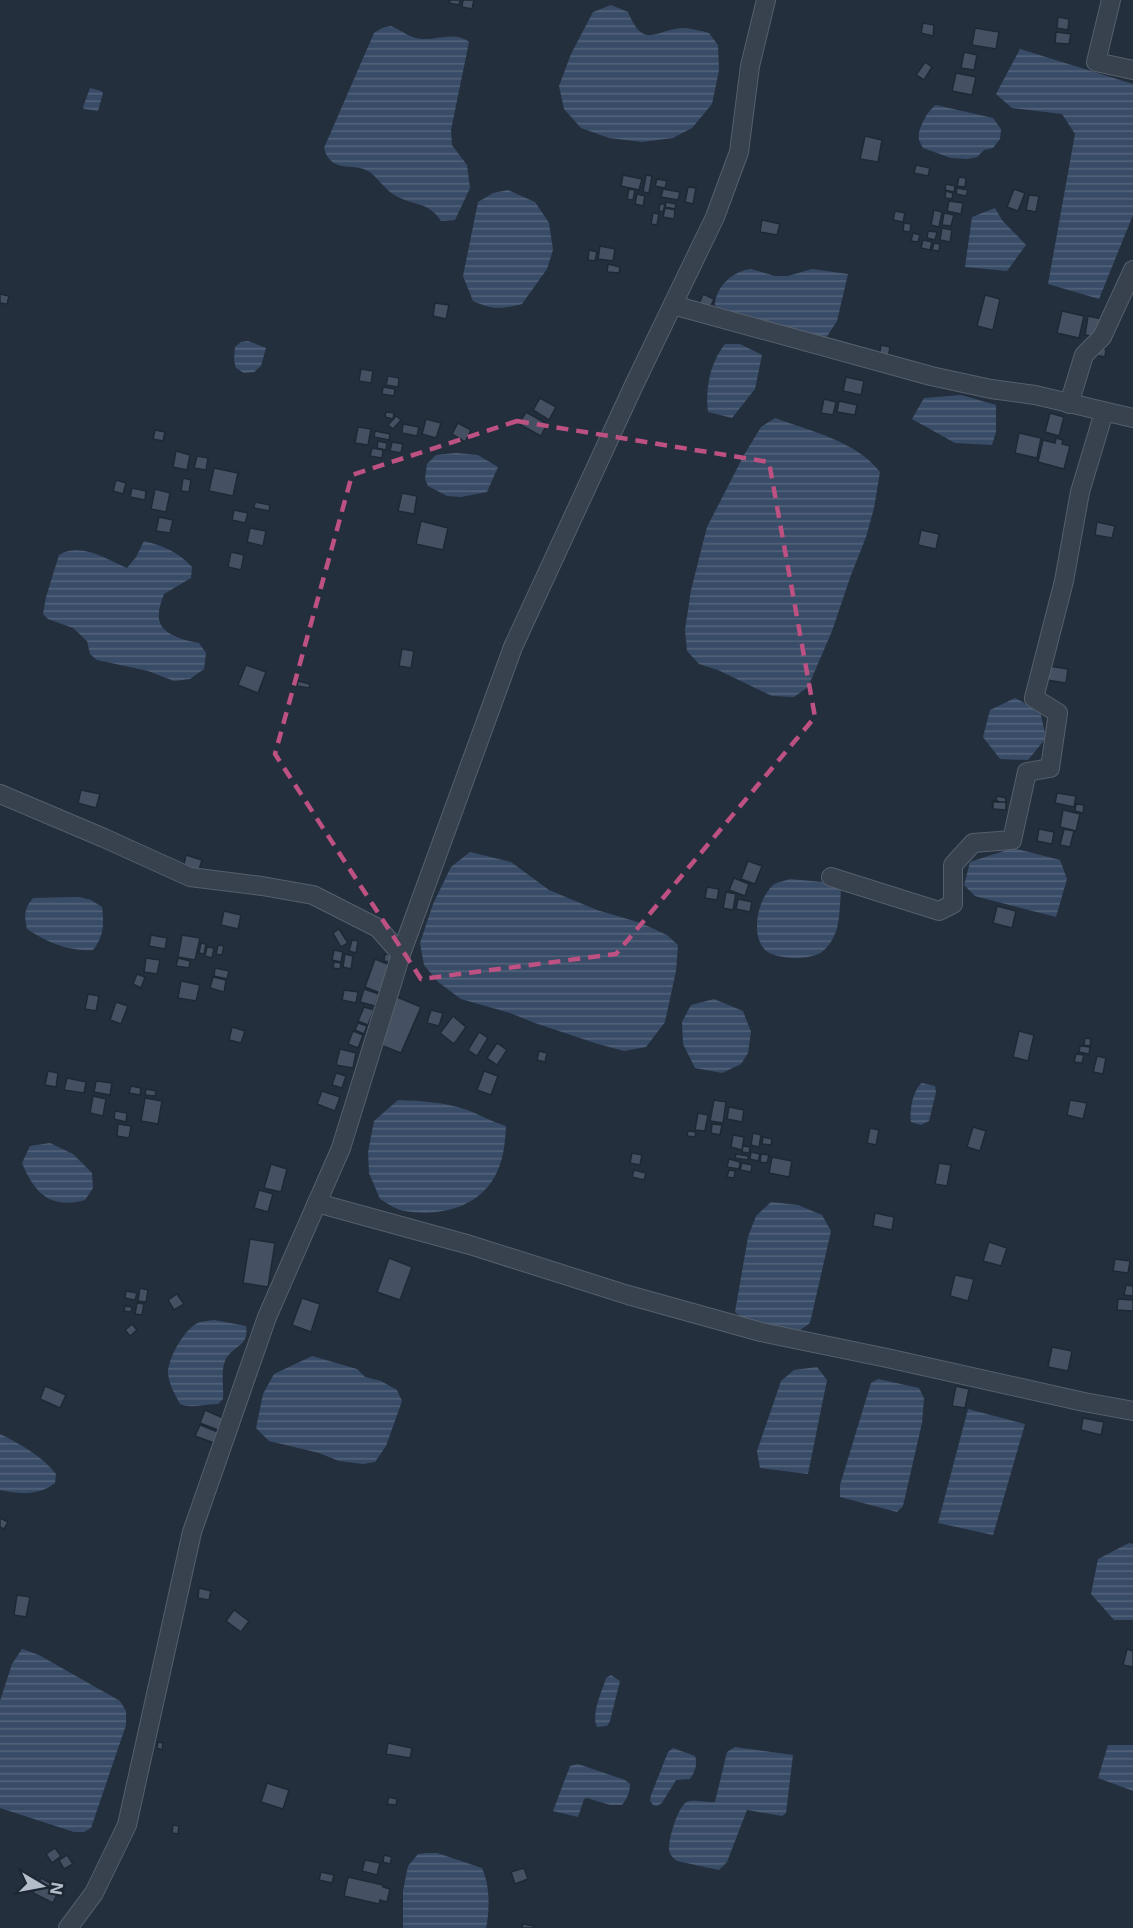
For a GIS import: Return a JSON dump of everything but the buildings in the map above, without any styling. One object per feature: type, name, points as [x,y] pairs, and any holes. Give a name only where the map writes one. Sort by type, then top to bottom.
[{"type":"street","points":[[68,1928],[94,1893],[127,1825],[192,1532],[267,1317],[341,1148],[401,954],[513,647],[634,385],[715,217],[739,152],[750,66],[766,0]]},
{"type":"street","points":[[1111,0],[1096,62],[1133,70]]},
{"type":"street","points":[[1069,404],[1084,355],[1102,337],[1133,270]]},
{"type":"street","points":[[673,305],[931,376],[991,389],[1035,395],[1133,418]]},
{"type":"street","points":[[831,877],[939,910],[953,904],[953,865],[973,843],[1012,840],[1027,772],[1050,768],[1058,713],[1034,698],[1064,580],[1080,492],[1104,412]]},
{"type":"street","points":[[0,794],[190,877],[313,895],[378,928],[401,954]]},
{"type":"street","points":[[317,1203],[470,1245],[628,1295],[761,1332],[1133,1412]]},
{"type":"highlighted area","points":[[517,421],[769,462],[815,717],[616,954],[421,979],[275,754],[352,475]]},
{"type":"water","points":[[611,5],[628,12],[634,24],[646,35],[686,28],[709,33],[718,45],[719,70],[712,104],[692,128],[673,138],[642,142],[609,138],[581,128],[564,109],[559,86],[571,54],[593,12]]},
{"type":"water","points":[[391,26],[418,39],[452,36],[469,42],[451,130],[452,145],[467,165],[470,188],[455,220],[441,221],[430,209],[397,197],[370,172],[337,165],[327,156],[324,148],[374,33]]},
{"type":"water","points":[[1020,49],[1133,84],[1133,215],[1099,299],[1048,284],[1075,134],[1062,114],[1012,108],[996,94]]},
{"type":"water","points":[[90,88],[103,93],[98,111],[83,107]]},
{"type":"water","points":[[936,105],[993,118],[1001,129],[1000,139],[993,148],[968,159],[951,158],[923,148],[919,140],[921,125]]},
{"type":"water","points":[[508,190],[535,202],[549,223],[553,250],[547,269],[522,304],[503,308],[486,306],[473,301],[463,276],[478,202],[493,193]]},
{"type":"water","points":[[995,208],[1002,220],[1026,245],[1007,271],[965,267],[972,217]]},
{"type":"water","points":[[751,269],[775,276],[788,276],[812,269],[848,274],[837,321],[826,338],[726,314],[715,305],[722,286],[732,276]]},
{"type":"water","points":[[248,341],[266,348],[261,366],[254,372],[244,373],[236,368],[235,347],[241,342]]},
{"type":"water","points":[[725,344],[740,344],[762,355],[755,389],[732,418],[708,412],[707,394],[712,368]]},
{"type":"water","points":[[961,395],[996,405],[996,432],[992,445],[955,443],[912,419],[924,398]]},
{"type":"water","points":[[775,418],[832,438],[858,452],[880,472],[866,537],[832,631],[808,687],[794,697],[772,696],[718,670],[699,664],[687,651],[685,630],[691,590],[707,527],[761,427]]},
{"type":"water","points":[[456,453],[478,455],[498,467],[487,492],[461,497],[447,496],[428,486],[425,479],[427,464],[436,455]]},
{"type":"water","points":[[144,541],[170,550],[192,567],[191,578],[164,594],[159,613],[159,620],[166,631],[179,638],[199,643],[206,653],[204,669],[190,679],[174,681],[148,671],[97,660],[90,654],[87,641],[73,628],[48,619],[43,614],[59,555],[67,551],[85,551],[127,568]]},
{"type":"water","points":[[1015,698],[1040,711],[1046,738],[1028,760],[1000,759],[983,737],[990,710]]},
{"type":"water","points":[[1013,848],[1060,860],[1067,879],[1056,917],[975,896],[964,885],[970,862]]},
{"type":"water","points":[[470,852],[511,862],[549,890],[597,910],[641,923],[667,935],[678,945],[676,971],[665,1022],[646,1047],[624,1051],[598,1044],[510,1013],[461,999],[438,982],[424,965],[420,943],[433,904],[451,867]]},
{"type":"water","points":[[790,879],[833,883],[841,890],[836,932],[831,942],[825,950],[818,954],[803,958],[777,956],[770,953],[760,943],[758,935],[758,917],[763,899],[773,885]]},
{"type":"water","points":[[79,897],[91,900],[102,907],[102,930],[93,950],[58,945],[27,929],[26,912],[33,898]]},
{"type":"water","points":[[714,999],[743,1011],[751,1032],[748,1053],[741,1064],[722,1073],[695,1068],[683,1044],[682,1022],[691,1005]]},
{"type":"water","points":[[922,1083],[935,1086],[936,1092],[929,1121],[921,1125],[911,1122],[911,1113],[914,1095]]},
{"type":"water","points":[[398,1100],[450,1105],[506,1126],[504,1149],[499,1167],[490,1184],[481,1194],[458,1207],[432,1212],[402,1210],[380,1199],[369,1173],[368,1152],[374,1121]]},
{"type":"water","points":[[50,1143],[73,1154],[92,1173],[93,1188],[85,1200],[62,1202],[53,1200],[38,1191],[32,1183],[22,1163],[30,1146]]},
{"type":"water","points":[[771,1202],[798,1205],[822,1215],[831,1231],[810,1323],[796,1333],[741,1317],[735,1312],[748,1237],[756,1216]]},
{"type":"water","points":[[214,1320],[246,1326],[245,1339],[230,1353],[224,1364],[223,1399],[218,1404],[194,1406],[180,1404],[172,1389],[168,1373],[171,1359],[183,1336],[194,1325]]},
{"type":"water","points":[[312,1356],[357,1369],[365,1377],[381,1381],[397,1390],[402,1401],[386,1446],[375,1462],[363,1464],[339,1461],[319,1453],[269,1441],[256,1428],[263,1394],[274,1374]]},
{"type":"water","points":[[817,1367],[827,1380],[808,1474],[760,1468],[757,1451],[781,1381],[794,1370]]},
{"type":"water","points":[[878,1379],[919,1388],[924,1398],[922,1423],[903,1506],[897,1512],[840,1497],[840,1485],[871,1383]]},
{"type":"water","points":[[968,1409],[1025,1424],[993,1535],[938,1523]]},
{"type":"water","points":[[0,1434],[23,1446],[44,1462],[56,1474],[55,1483],[42,1490],[29,1493],[0,1490]]},
{"type":"water","points":[[1129,1543],[1133,1544],[1133,1620],[1114,1620],[1091,1594],[1098,1559]]},
{"type":"water","points":[[22,1649],[39,1655],[120,1701],[126,1711],[126,1725],[91,1828],[84,1832],[74,1832],[0,1808],[0,1701],[12,1664]]},
{"type":"water","points":[[611,1675],[620,1681],[610,1721],[607,1726],[597,1727],[595,1715],[598,1702],[606,1678]]},
{"type":"water","points":[[1108,1745],[1133,1745],[1133,1791],[1098,1778]]},
{"type":"water","points":[[735,1747],[793,1755],[786,1813],[782,1816],[747,1810],[727,1862],[719,1870],[677,1861],[670,1853],[669,1845],[680,1810],[690,1801],[715,1802],[727,1752]]},
{"type":"water","points":[[673,1748],[695,1756],[695,1771],[690,1779],[676,1780],[662,1803],[657,1806],[653,1805],[650,1801],[651,1795],[668,1752]]},
{"type":"water","points":[[578,1764],[625,1780],[630,1784],[628,1795],[622,1805],[610,1805],[587,1798],[584,1799],[578,1817],[553,1811],[570,1766]]},
{"type":"water","points":[[437,1853],[482,1868],[487,1882],[486,1928],[403,1928],[403,1891],[408,1866],[418,1854]]}]
